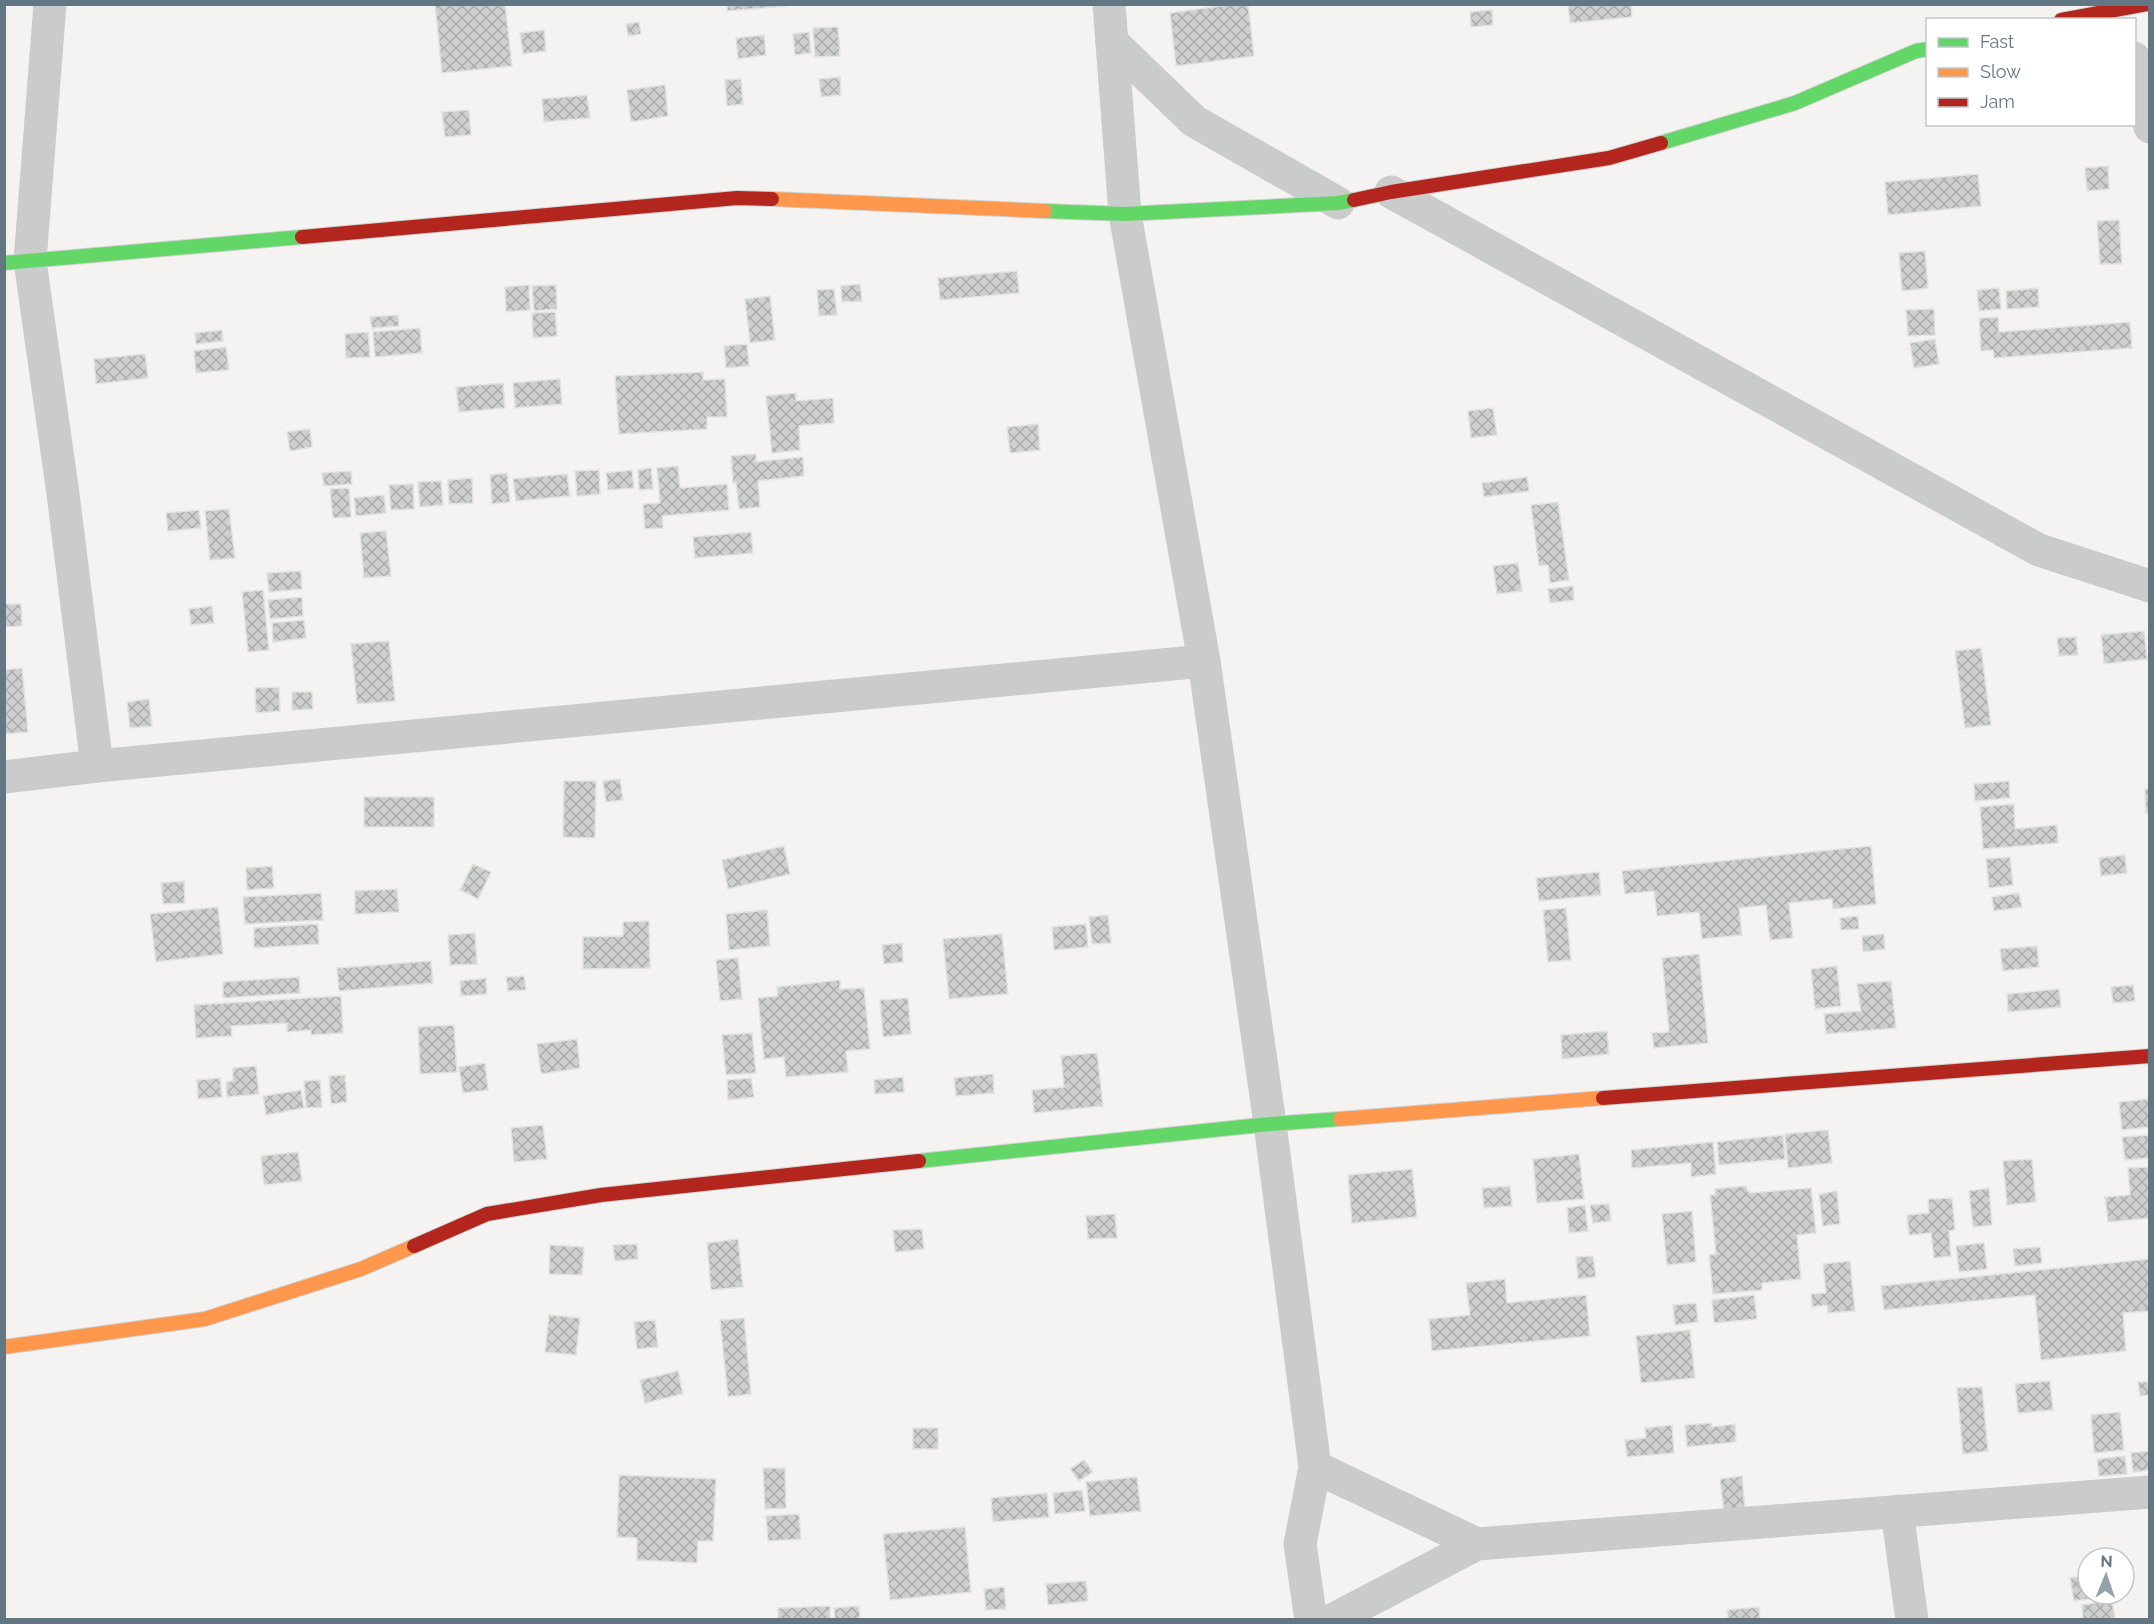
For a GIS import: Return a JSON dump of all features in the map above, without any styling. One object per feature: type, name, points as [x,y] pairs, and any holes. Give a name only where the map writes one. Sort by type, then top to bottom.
[{"type":"street","points":[[50,4],[17,262],[63,495],[97,766]]},
{"type":"street","points":[[1109,4],[1125,214],[1204,662],[1270,1124],[1315,1467],[1300,1545],[1311,1620]]},
{"type":"street","points":[[2077,18],[2132,11]]},
{"type":"street","points":[[1112,42],[1194,121],[1338,203]]},
{"type":"street","points":[[17,262],[737,198],[1125,214],[1338,203],[1392,192],[1609,158],[1795,103],[1916,51],[1926,49]]},
{"type":"street","points":[[2136,67],[2150,127]]},
{"type":"street","points":[[1392,192],[2039,550],[2150,586]]},
{"type":"street","points":[[4,777],[97,766],[1204,662]]},
{"type":"street","points":[[4,1347],[205,1319],[361,1269],[487,1214],[601,1195],[1270,1124],[2150,1056]]},
{"type":"street","points":[[1315,1467],[1477,1544]]},
{"type":"street","points":[[1332,1620],[1477,1544],[2150,1492]]},
{"type":"street","points":[[1897,1511],[1912,1620]]},
{"type":"building","points":[[435,4],[505,4],[512,66],[442,73]]},
{"type":"building","points":[[727,4],[787,4],[787,6],[727,11]]},
{"type":"building","points":[[1248,4],[1254,56],[1176,66],[1170,13]]},
{"type":"building","points":[[1568,4],[1631,4],[1632,17],[1570,23]]},
{"type":"building","points":[[1492,10],[1493,25],[1471,27],[1470,12]]},
{"type":"building","points":[[639,22],[641,34],[628,36],[626,24]]},
{"type":"building","points":[[838,27],[840,56],[815,57],[813,28]]},
{"type":"building","points":[[544,30],[546,51],[523,54],[520,33]]},
{"type":"building","points":[[809,32],[811,53],[795,55],[793,34]]},
{"type":"building","points":[[764,35],[766,55],[738,59],[736,38]]},
{"type":"building","points":[[840,77],[841,95],[821,97],[819,79]]},
{"type":"building","points":[[741,79],[743,104],[727,106],[725,80]]},
{"type":"building","points":[[665,85],[668,116],[631,122],[627,90]]},
{"type":"building","points":[[587,95],[590,118],[544,122],[542,99]]},
{"type":"building","points":[[469,110],[471,135],[445,137],[442,112]]},
{"type":"building","points":[[2108,166],[2109,189],[2087,191],[2085,168]]},
{"type":"building","points":[[1978,174],[1981,206],[1888,215],[1885,182]]},
{"type":"building","points":[[2119,220],[2122,264],[2100,264],[2097,221]]},
{"type":"building","points":[[1925,251],[1928,288],[1902,291],[1899,253]]},
{"type":"building","points":[[1017,271],[1019,293],[940,300],[938,278]]},
{"type":"building","points":[[860,284],[862,301],[842,302],[841,286]]},
{"type":"building","points":[[529,285],[530,310],[506,312],[505,287]]},
{"type":"building","points":[[556,285],[557,309],[534,311],[532,286]]},
{"type":"building","points":[[1999,288],[2001,309],[1979,311],[1977,290]]},
{"type":"building","points":[[2038,288],[2039,307],[2007,309],[2006,291]]},
{"type":"building","points":[[834,289],[837,315],[819,316],[817,290]]},
{"type":"building","points":[[770,296],[775,340],[750,343],[745,299]]},
{"type":"building","points":[[1934,309],[1935,335],[1908,336],[1906,310]]},
{"type":"building","points":[[555,312],[557,336],[533,338],[532,313]]},
{"type":"building","points":[[398,315],[399,326],[372,328],[370,317]]},
{"type":"building","points":[[1998,317],[1999,332],[2130,322],[2132,348],[1994,358],[1993,350],[1981,351],[1979,318]]},
{"type":"building","points":[[420,328],[422,353],[375,357],[373,332]]},
{"type":"building","points":[[222,330],[223,341],[196,344],[195,333]]},
{"type":"building","points":[[368,332],[370,357],[346,358],[345,334]]},
{"type":"building","points":[[1935,339],[1939,364],[1914,368],[1910,343]]},
{"type":"building","points":[[747,344],[749,366],[726,368],[724,346]]},
{"type":"building","points":[[226,347],[229,370],[196,373],[194,351]]},
{"type":"building","points":[[145,354],[148,378],[96,384],[94,359]]},
{"type":"building","points":[[703,372],[703,380],[725,379],[727,417],[707,417],[707,429],[619,434],[615,376]]},
{"type":"building","points":[[560,379],[562,404],[515,408],[513,383]]},
{"type":"building","points":[[503,383],[505,408],[459,412],[456,387]]},
{"type":"building","points":[[796,393],[796,401],[833,398],[834,423],[799,426],[800,450],[772,453],[766,396]]},
{"type":"building","points":[[1493,408],[1497,435],[1471,438],[1468,411]]},
{"type":"building","points":[[1038,424],[1040,450],[1010,453],[1007,427]]},
{"type":"building","points":[[310,429],[312,447],[290,451],[287,432]]},
{"type":"building","points":[[756,454],[756,462],[803,457],[804,476],[758,481],[760,507],[739,509],[736,482],[733,483],[731,456]]},
{"type":"building","points":[[678,466],[680,488],[727,484],[729,510],[662,516],[663,528],[645,529],[643,504],[660,503],[657,468]]},
{"type":"building","points":[[651,468],[653,489],[639,490],[638,470]]},
{"type":"building","points":[[599,470],[600,494],[577,496],[575,471]]},
{"type":"building","points":[[632,470],[634,488],[608,490],[606,473]]},
{"type":"building","points":[[351,471],[352,484],[324,486],[322,473]]},
{"type":"building","points":[[507,473],[510,502],[492,504],[490,475]]},
{"type":"building","points":[[567,474],[570,496],[516,501],[513,479]]},
{"type":"building","points":[[1527,477],[1529,491],[1484,497],[1482,483]]},
{"type":"building","points":[[472,478],[473,503],[449,504],[448,480]]},
{"type":"building","points":[[441,481],[443,505],[420,507],[418,482]]},
{"type":"building","points":[[413,484],[414,509],[391,510],[389,485]]},
{"type":"building","points":[[349,488],[351,517],[333,518],[330,489]]},
{"type":"building","points":[[384,495],[386,513],[356,516],[354,498]]},
{"type":"building","points":[[1558,502],[1569,580],[1550,583],[1548,565],[1539,566],[1531,505]]},
{"type":"building","points":[[229,509],[235,558],[210,560],[205,511]]},
{"type":"building","points":[[199,510],[201,528],[168,531],[166,513]]},
{"type":"building","points":[[386,531],[391,576],[364,578],[360,533]]},
{"type":"building","points":[[751,532],[753,553],[695,558],[693,537]]},
{"type":"building","points":[[1518,563],[1522,591],[1497,594],[1493,566]]},
{"type":"building","points":[[301,571],[302,589],[269,592],[267,573]]},
{"type":"building","points":[[1573,586],[1574,600],[1550,603],[1548,589]]},
{"type":"building","points":[[263,590],[269,650],[248,652],[242,592]]},
{"type":"building","points":[[302,597],[303,616],[270,619],[268,600]]},
{"type":"building","points":[[4,604],[21,604],[22,626],[4,627]]},
{"type":"building","points":[[212,606],[214,623],[191,625],[189,609]]},
{"type":"building","points":[[304,620],[306,638],[273,642],[272,623]]},
{"type":"building","points":[[2144,631],[2147,659],[2104,664],[2101,635]]},
{"type":"building","points":[[2076,637],[2078,655],[2059,656],[2057,638]]},
{"type":"building","points":[[389,641],[395,701],[357,704],[351,644]]},
{"type":"building","points":[[1981,648],[1991,725],[1965,728],[1955,651]]},
{"type":"building","points":[[22,668],[28,732],[4,734],[4,670]]},
{"type":"building","points":[[279,687],[280,711],[256,713],[255,688]]},
{"type":"building","points":[[292,692],[312,692],[313,709],[292,710]]},
{"type":"building","points":[[149,699],[152,726],[130,728],[127,702]]},
{"type":"building","points":[[620,779],[623,800],[606,802],[603,781]]},
{"type":"building","points":[[564,781],[596,781],[595,838],[563,837]]},
{"type":"building","points":[[2009,781],[2010,798],[1975,801],[1974,784]]},
{"type":"building","points":[[2145,789],[2150,789],[2150,812],[2146,813]]},
{"type":"building","points":[[364,797],[434,797],[434,827],[364,827]]},
{"type":"building","points":[[2014,804],[2015,829],[2057,825],[2058,843],[1983,849],[1980,807]]},
{"type":"building","points":[[784,846],[790,874],[728,889],[722,860]]},
{"type":"building","points":[[1871,846],[1876,904],[1833,909],[1832,899],[1789,903],[1793,938],[1770,940],[1766,905],[1739,908],[1742,935],[1702,939],[1699,912],[1657,916],[1654,891],[1625,894],[1622,871]]},
{"type":"building","points":[[2125,855],[2127,873],[2101,876],[2099,858]]},
{"type":"building","points":[[2010,857],[2013,885],[1989,888],[1986,859]]},
{"type":"building","points":[[473,864],[491,872],[478,899],[460,890]]},
{"type":"building","points":[[272,866],[274,888],[247,890],[246,868]]},
{"type":"building","points":[[1599,872],[1601,895],[1539,901],[1536,878]]},
{"type":"building","points":[[184,881],[185,903],[163,904],[161,883]]},
{"type":"building","points":[[397,889],[399,912],[355,914],[355,891]]},
{"type":"building","points":[[321,893],[323,920],[245,924],[243,897]]},
{"type":"building","points":[[2019,893],[2022,907],[1994,911],[1992,897]]},
{"type":"building","points":[[218,907],[223,954],[156,962],[150,914]]},
{"type":"building","points":[[1566,908],[1571,960],[1548,962],[1543,910]]},
{"type":"building","points":[[767,910],[770,946],[729,950],[726,914]]},
{"type":"building","points":[[1108,915],[1111,943],[1092,944],[1089,917]]},
{"type":"building","points":[[1858,916],[1859,929],[1841,930],[1840,918]]},
{"type":"building","points":[[649,921],[650,968],[583,969],[583,937],[623,936],[623,922]]},
{"type":"building","points":[[318,924],[319,944],[254,948],[254,928]]},
{"type":"building","points":[[1086,924],[1088,947],[1054,950],[1052,927]]},
{"type":"building","points":[[475,933],[477,964],[450,965],[448,935]]},
{"type":"building","points":[[1002,934],[1008,994],[949,999],[943,939]]},
{"type":"building","points":[[1884,934],[1885,949],[1863,952],[1862,936]]},
{"type":"building","points":[[902,943],[903,962],[884,964],[882,945]]},
{"type":"building","points":[[2037,946],[2039,967],[2003,971],[2000,949]]},
{"type":"building","points":[[1699,954],[1708,1043],[1654,1048],[1652,1033],[1669,1032],[1662,958]]},
{"type":"building","points":[[738,958],[742,999],[720,1001],[716,960]]},
{"type":"building","points":[[431,961],[433,983],[339,991],[337,968]]},
{"type":"building","points":[[1837,966],[1841,1006],[1815,1009],[1811,969]]},
{"type":"building","points":[[524,976],[526,990],[508,991],[506,977]]},
{"type":"building","points":[[299,977],[300,993],[223,998],[223,982]]},
{"type":"building","points":[[486,978],[487,994],[461,996],[460,981]]},
{"type":"building","points":[[840,980],[840,989],[864,988],[870,1049],[846,1051],[848,1072],[786,1077],[784,1057],[764,1059],[758,998],[778,996],[777,987]]},
{"type":"building","points":[[1891,981],[1896,1028],[1826,1034],[1824,1014],[1861,1011],[1857,984]]},
{"type":"building","points":[[2133,985],[2135,1001],[2113,1003],[2111,987]]},
{"type":"building","points":[[2059,989],[2061,1007],[2008,1012],[2007,994]]},
{"type":"building","points":[[341,996],[343,1033],[311,1035],[311,1030],[287,1032],[287,1023],[231,1026],[232,1036],[196,1038],[194,1005]]},
{"type":"building","points":[[908,998],[911,1034],[883,1037],[880,1000]]},
{"type":"building","points":[[454,1025],[457,1072],[420,1074],[418,1027]]},
{"type":"building","points":[[1607,1031],[1609,1054],[1562,1059],[1561,1035]]},
{"type":"building","points":[[752,1033],[756,1073],[726,1075],[722,1035]]},
{"type":"building","points":[[577,1039],[580,1068],[541,1074],[537,1044]]},
{"type":"building","points":[[1097,1053],[1103,1106],[1034,1113],[1032,1090],[1064,1087],[1061,1056]]},
{"type":"building","points":[[485,1063],[488,1090],[463,1093],[459,1067]]},
{"type":"building","points":[[256,1066],[259,1094],[227,1097],[226,1082],[233,1081],[233,1068]]},
{"type":"building","points":[[993,1074],[994,1093],[956,1096],[954,1078]]},
{"type":"building","points":[[345,1075],[347,1102],[331,1104],[329,1076]]},
{"type":"building","points":[[903,1077],[904,1092],[875,1094],[874,1080]]},
{"type":"building","points":[[220,1078],[222,1097],[198,1099],[197,1080]]},
{"type":"building","points":[[751,1078],[754,1097],[728,1100],[727,1080]]},
{"type":"building","points":[[320,1080],[322,1107],[306,1108],[304,1081]]},
{"type":"building","points":[[301,1090],[304,1108],[266,1115],[263,1096]]},
{"type":"building","points":[[2150,1099],[2150,1127],[2122,1130],[2119,1102]]},
{"type":"building","points":[[543,1125],[547,1159],[514,1162],[511,1128]]},
{"type":"building","points":[[1828,1130],[1832,1163],[1788,1168],[1785,1134]]},
{"type":"building","points":[[1783,1135],[1785,1159],[1719,1165],[1717,1142]]},
{"type":"building","points":[[2149,1135],[2150,1158],[2125,1160],[2122,1137]]},
{"type":"building","points":[[1713,1142],[1716,1174],[1691,1177],[1691,1163],[1632,1168],[1631,1150]]},
{"type":"building","points":[[298,1152],[302,1181],[264,1185],[261,1156]]},
{"type":"building","points":[[1579,1154],[1584,1199],[1537,1203],[1533,1159]]},
{"type":"building","points":[[2032,1159],[2036,1202],[2007,1205],[2003,1161]]},
{"type":"building","points":[[2150,1167],[2150,1218],[2108,1222],[2105,1197],[2130,1195],[2128,1168]]},
{"type":"building","points":[[1412,1169],[1417,1217],[1352,1223],[1348,1175]]},
{"type":"building","points":[[1510,1186],[1512,1206],[1484,1208],[1482,1188]]},
{"type":"building","points":[[1746,1186],[1748,1192],[1751,1193],[1811,1188],[1816,1233],[1797,1235],[1801,1279],[1762,1283],[1762,1290],[1713,1294],[1709,1255],[1716,1254],[1710,1195],[1715,1195],[1715,1189]]},
{"type":"building","points":[[1989,1188],[1992,1225],[1973,1227],[1969,1191]]},
{"type":"building","points":[[1837,1191],[1840,1224],[1823,1226],[1819,1194]]},
{"type":"building","points":[[1952,1198],[1955,1230],[1949,1231],[1951,1256],[1934,1258],[1931,1233],[1909,1235],[1907,1215],[1929,1213],[1928,1199]]},
{"type":"building","points":[[1609,1204],[1611,1221],[1593,1223],[1590,1205]]},
{"type":"building","points":[[1585,1205],[1588,1231],[1569,1233],[1567,1208]]},
{"type":"building","points":[[1692,1211],[1696,1262],[1667,1265],[1662,1214]]},
{"type":"building","points":[[1115,1214],[1117,1238],[1088,1239],[1086,1216]]},
{"type":"building","points":[[922,1229],[924,1249],[895,1252],[893,1230]]},
{"type":"building","points":[[738,1239],[743,1287],[711,1290],[707,1243]]},
{"type":"building","points":[[1984,1243],[1987,1269],[1959,1272],[1956,1246]]},
{"type":"building","points":[[637,1244],[638,1259],[615,1261],[613,1245]]},
{"type":"building","points":[[550,1245],[584,1247],[582,1275],[549,1274]]},
{"type":"building","points":[[2040,1247],[2042,1263],[2015,1266],[2013,1249]]},
{"type":"building","points":[[1593,1256],[1596,1277],[1578,1279],[1576,1257]]},
{"type":"building","points":[[2150,1259],[2150,1311],[2123,1313],[2126,1351],[2041,1360],[2035,1295],[1884,1310],[1881,1286]]},
{"type":"building","points":[[1850,1261],[1855,1311],[1828,1313],[1827,1305],[1812,1307],[1811,1294],[1826,1293],[1823,1264]]},
{"type":"building","points":[[1505,1279],[1507,1303],[1586,1295],[1590,1336],[1432,1351],[1429,1319],[1470,1315],[1466,1283]]},
{"type":"building","points":[[1754,1295],[1757,1319],[1714,1323],[1712,1300]]},
{"type":"building","points":[[1696,1303],[1698,1322],[1675,1325],[1673,1305]]},
{"type":"building","points":[[549,1315],[580,1318],[576,1355],[545,1352]]},
{"type":"building","points":[[744,1318],[751,1394],[728,1397],[720,1320]]},
{"type":"building","points":[[655,1320],[658,1347],[637,1349],[634,1322]]},
{"type":"building","points":[[1690,1330],[1695,1378],[1641,1383],[1636,1336]]},
{"type":"building","points":[[678,1371],[683,1394],[645,1403],[640,1380]]},
{"type":"building","points":[[2050,1381],[2053,1410],[2018,1413],[2015,1384]]},
{"type":"building","points":[[2138,1382],[2150,1382],[2150,1395],[2140,1396]]},
{"type":"building","points":[[1982,1387],[1988,1451],[1963,1454],[1957,1388]]},
{"type":"building","points":[[2120,1412],[2124,1450],[2094,1453],[2091,1415]]},
{"type":"building","points":[[1711,1423],[1712,1427],[1735,1424],[1736,1442],[1687,1447],[1685,1425]]},
{"type":"building","points":[[1672,1425],[1674,1453],[1627,1457],[1625,1440],[1646,1438],[1645,1428]]},
{"type":"building","points":[[913,1428],[938,1428],[938,1449],[913,1449]]},
{"type":"building","points":[[2150,1451],[2150,1470],[2133,1472],[2131,1453]]},
{"type":"building","points":[[2125,1456],[2127,1474],[2099,1476],[2097,1459]]},
{"type":"building","points":[[1084,1460],[1093,1472],[1079,1481],[1070,1469]]},
{"type":"building","points":[[763,1468],[785,1468],[786,1508],[765,1509]]},
{"type":"building","points":[[619,1475],[716,1479],[713,1541],[698,1541],[697,1563],[637,1560],[637,1538],[617,1537]]},
{"type":"building","points":[[1742,1476],[1745,1510],[1724,1512],[1720,1479]]},
{"type":"building","points":[[1137,1477],[1141,1511],[1090,1516],[1086,1482]]},
{"type":"building","points":[[1082,1490],[1085,1511],[1055,1514],[1053,1493]]},
{"type":"building","points":[[1047,1493],[1049,1517],[993,1522],[991,1498]]},
{"type":"building","points":[[799,1514],[801,1539],[768,1541],[766,1516]]},
{"type":"building","points":[[965,1527],[971,1592],[890,1600],[883,1534]]},
{"type":"building","points":[[2076,1577],[2076,1601],[2074,1601],[2070,1578]]},
{"type":"building","points":[[1086,1581],[1088,1601],[1048,1605],[1046,1584]]},
{"type":"building","points":[[1004,1587],[1006,1609],[986,1610],[984,1589]]},
{"type":"building","points":[[830,1606],[830,1620],[778,1620],[778,1608]]},
{"type":"building","points":[[859,1606],[860,1620],[835,1620],[834,1608]]},
{"type":"building","points":[[2082,1606],[2113,1606],[2115,1620],[2083,1620]]},
{"type":"building","points":[[1759,1607],[1760,1620],[1728,1620],[1727,1610]]},
{"type":"traffic: fast","points":[[1661,143],[1795,103],[1916,51],[1926,49]]},
{"type":"traffic: fast","points":[[1045,211],[1125,214],[1338,203],[1354,200]]},
{"type":"traffic: fast","points":[[4,263],[302,237]]},
{"type":"traffic: fast","points":[[919,1161],[1270,1124],[1340,1119]]},
{"type":"traffic: slow","points":[[772,199],[1045,211]]},
{"type":"traffic: slow","points":[[1340,1119],[1603,1098]]},
{"type":"traffic: slow","points":[[4,1347],[205,1319],[361,1269],[414,1246]]},
{"type":"traffic: jam","points":[[2072,18],[2147,4]]},
{"type":"traffic: jam","points":[[1354,200],[1391,192],[1609,158],[1661,143]]},
{"type":"traffic: jam","points":[[302,237],[737,198],[772,199]]},
{"type":"traffic: jam","points":[[1603,1098],[2150,1056]]},
{"type":"traffic: jam","points":[[414,1246],[487,1214],[601,1195],[919,1161]]}]
